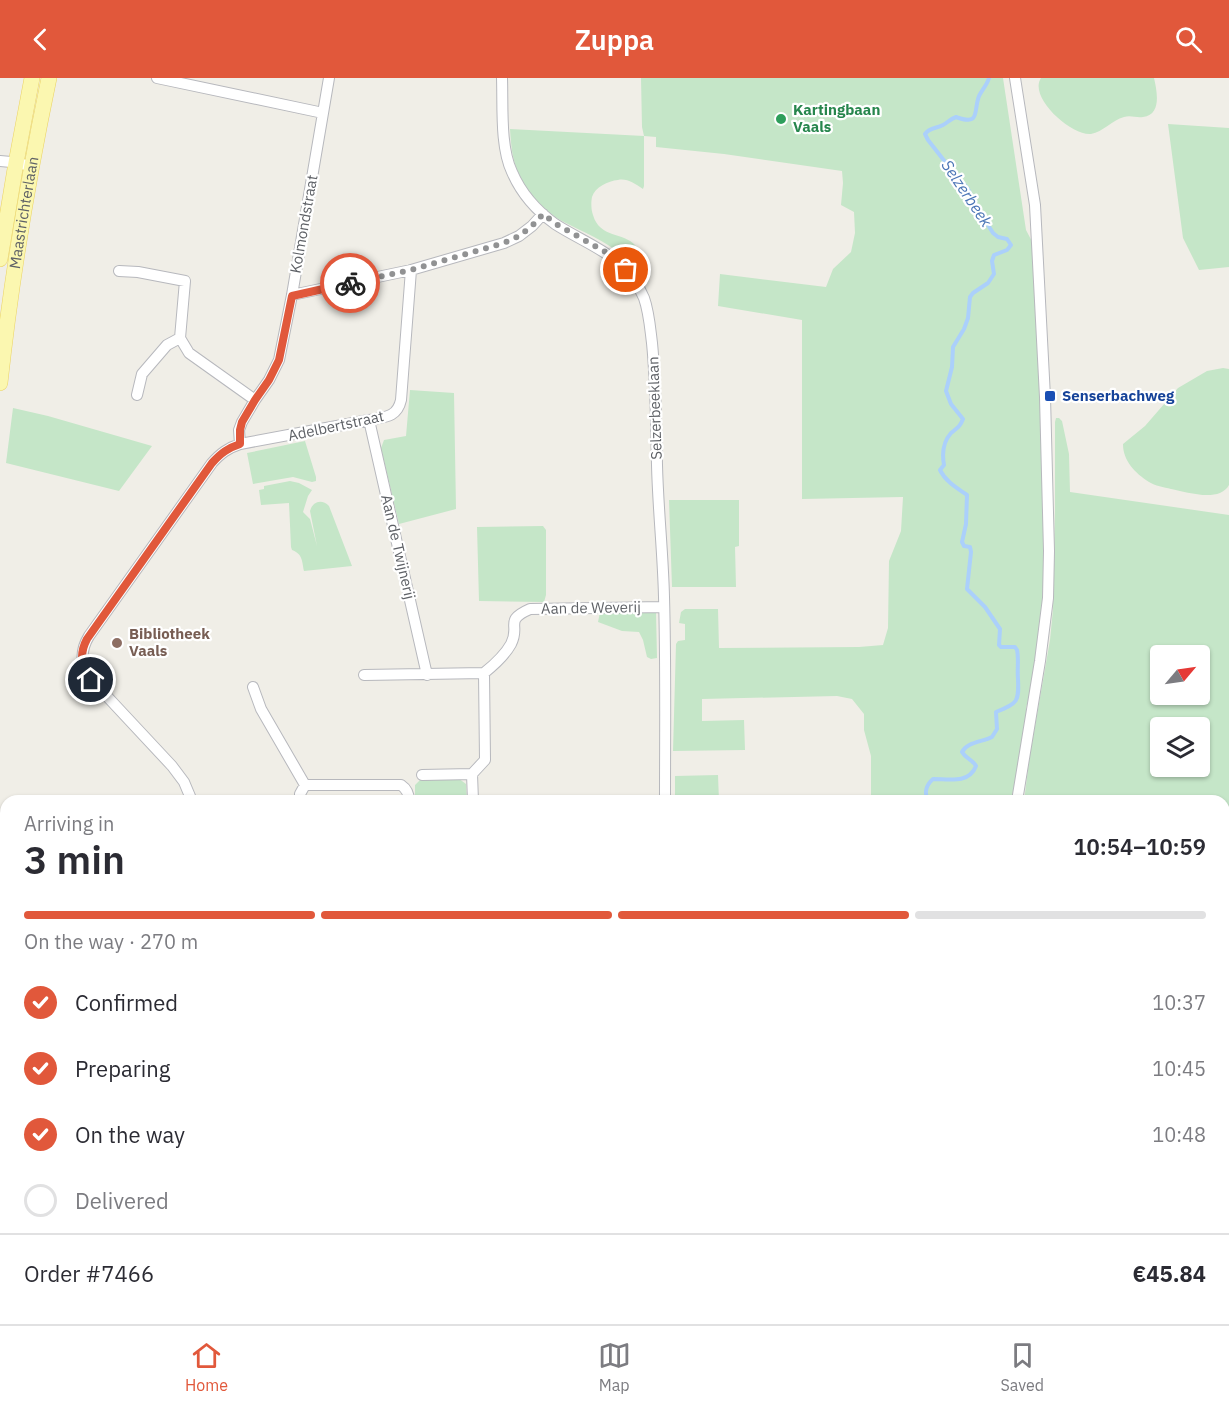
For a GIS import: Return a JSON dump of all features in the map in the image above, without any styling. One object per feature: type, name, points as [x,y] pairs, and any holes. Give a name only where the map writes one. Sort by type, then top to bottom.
[{"type":"main road","name":"Maastrichterlaan","points":[[0,259],[8,162],[32,78]]},
{"type":"main road","name":"Maastrichterlaan","points":[[0,383],[16,262],[49,78]]},
{"type":"street","points":[[157,78],[324,113]]},
{"type":"street","name":"Kolmondstraat","points":[[240,444],[242,422],[279,360],[329,78]]},
{"type":"street","name":"Selzerbeeklaan","points":[[502,78],[507,158],[511,172],[522,190],[543,214],[556,224],[609,254],[626,270],[643,297],[649,315],[654,368],[664,608],[665,795]]},
{"type":"street","points":[[1015,78],[1035,205],[1045,397],[1049,551],[1048,598],[1040,661],[1018,795]]},
{"type":"street","points":[[8,162],[32,166]]},
{"type":"street","points":[[292,296],[411,270],[504,243],[525,231],[543,214]]},
{"type":"street","name":"Adelbertstraat","points":[[240,444],[369,420],[390,415],[396,411],[399,407],[411,270]]},
{"type":"street","points":[[119,271],[138,272],[185,281],[180,338],[189,352],[255,400]]},
{"type":"street","points":[[137,395],[142,374],[167,345],[180,338]]},
{"type":"street","name":"Aan de Twijnerij","points":[[369,420],[428,675]]},
{"type":"street","points":[[189,795],[184,782],[172,766],[88,676],[82,661],[84,645],[212,463],[221,452],[240,444]]},
{"type":"street","name":"Aan de Weverij","points":[[484,673],[497,662],[511,644],[515,634],[514,621],[518,614],[530,609],[664,608]]},
{"type":"street","points":[[364,675],[484,673],[485,760],[472,774],[473,795]]},
{"type":"street","points":[[253,687],[261,709],[304,785]]},
{"type":"street","points":[[422,775],[472,774]]},
{"type":"street","points":[[300,795],[304,785]]},
{"type":"street","points":[[304,785],[402,785],[408,795]]},
{"type":"green space","points":[[641,78],[1003,78],[1026,230],[1036,249],[1045,551],[1041,621],[1026,708],[1026,729],[1012,795],[871,795],[871,756],[864,730],[864,714],[852,699],[837,696],[702,699],[702,721],[744,720],[745,750],[673,751],[676,644],[678,641],[685,640],[685,624],[679,623],[681,612],[685,609],[718,609],[719,648],[883,645],[888,628],[889,561],[901,531],[903,497],[802,499],[802,320],[718,306],[720,274],[826,287],[833,269],[851,252],[855,233],[854,212],[841,205],[842,171],[656,147],[656,137],[644,136]]},
{"type":"green space","points":[[1041,78],[1154,78],[1156,107],[1149,115],[1124,117],[1095,133],[1083,133],[1063,122],[1046,105],[1039,86]]},
{"type":"green space","points":[[1168,124],[1229,128],[1229,267],[1199,270],[1183,238]]},
{"type":"green space","points":[[510,129],[644,136],[643,189],[625,180],[610,182],[596,190],[591,204],[596,223],[601,228],[631,241],[639,250],[643,263],[642,281],[619,253],[604,242],[562,221],[537,201],[522,181],[517,169],[512,152]]},
{"type":"green space","points":[[1229,369],[1229,485],[1218,494],[1202,495],[1163,487],[1139,475],[1125,456],[1123,444],[1145,426],[1178,388],[1207,371]]},
{"type":"green space","points":[[410,390],[454,393],[456,509],[399,524],[381,448],[384,440],[406,436]]},
{"type":"green space","points":[[13,408],[152,446],[119,491],[6,463]]},
{"type":"green space","points":[[1056,418],[1062,421],[1069,454],[1070,492],[1229,515],[1229,795],[1025,795],[1053,609]]},
{"type":"green space","points":[[305,441],[316,481],[293,477],[253,484],[247,453]]},
{"type":"green space","points":[[290,481],[312,490],[303,512],[310,519],[317,546],[310,511],[318,502],[324,502],[329,506],[352,566],[304,571],[300,556],[291,547],[289,503],[261,505],[259,490],[264,489],[264,486]]},
{"type":"green space","points":[[669,500],[739,500],[739,546],[735,547],[736,587],[672,587]]},
{"type":"green space","points":[[543,526],[546,530],[546,595],[544,602],[479,601],[477,527]]},
{"type":"green space","points":[[600,612],[656,612],[657,658],[647,657],[639,632],[622,631],[598,622]]},
{"type":"green space","points":[[718,775],[719,795],[675,795],[675,776]]},
{"type":"green space","points":[[458,778],[466,784],[467,795],[415,795],[415,785],[421,779]]},
{"type":"waterway","name":"Selzerbeek","points":[[926,795],[926,789],[933,779],[964,778],[973,772],[976,766],[962,752],[971,744],[992,737],[997,729],[996,712],[1013,704],[1018,693],[1017,650],[1015,647],[999,645],[1000,629],[985,607],[967,589],[971,552],[970,547],[964,546],[962,542],[966,524],[967,495],[949,481],[940,470],[944,465],[943,452],[946,440],[963,419],[951,404],[946,391],[952,367],[953,347],[968,318],[970,297],[988,283],[994,274],[992,261],[994,255],[1007,250],[1011,245],[1007,239],[993,233],[968,189],[925,134],[956,117],[973,119],[979,96],[989,78]]},
{"type":"way so far","points":[[350,283],[411,270],[504,243],[519,236],[543,214],[556,224],[609,254],[626,270]]},
{"type":"place","name":"Kartingbaan Vaals","points":[[781,119]]},
{"type":"place","name":"Senserbachweg","points":[[1050,396]]},
{"type":"place","name":"Bibliotheek Vaals","points":[[117,643]]},
{"type":"route","points":[[91,680],[82,661],[82,650],[87,639],[212,463],[221,452],[240,444],[240,430],[245,415],[269,380],[279,360],[292,296],[350,283]]}]
